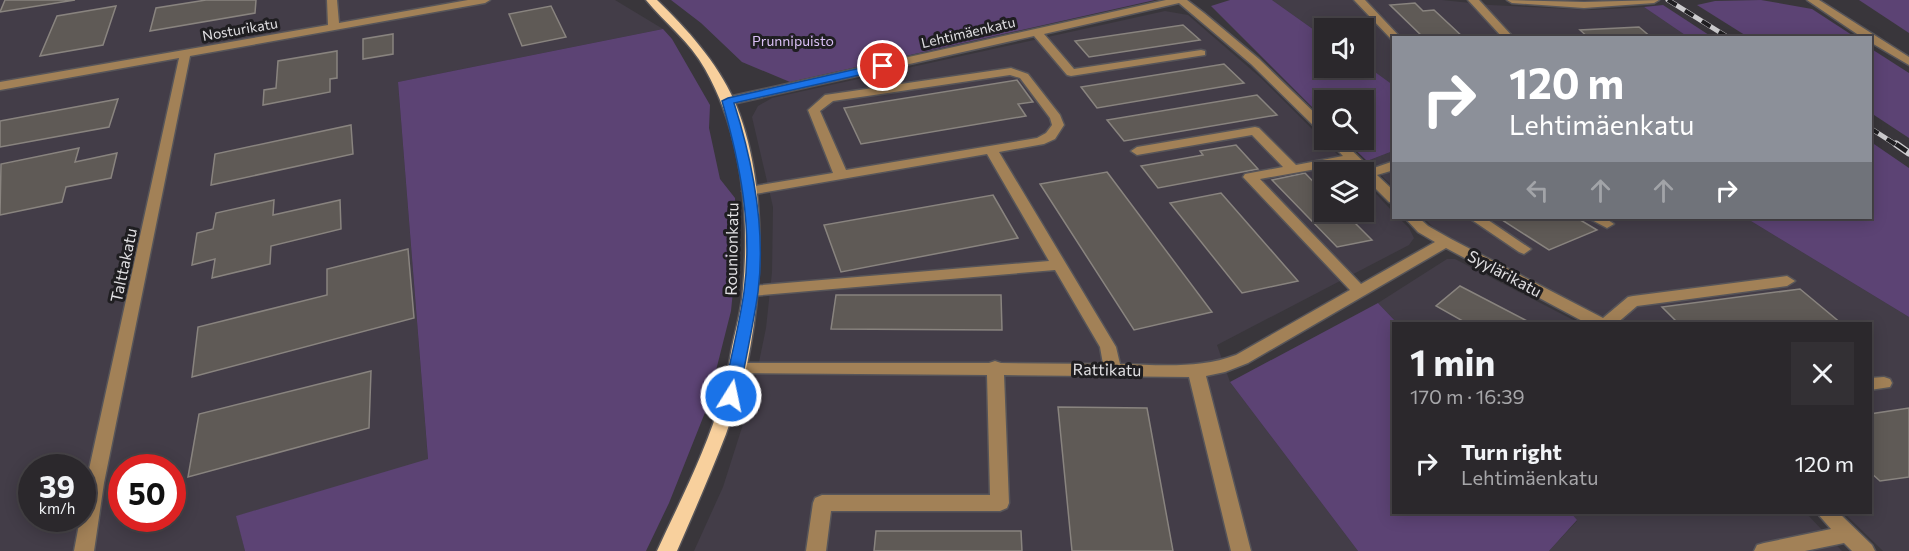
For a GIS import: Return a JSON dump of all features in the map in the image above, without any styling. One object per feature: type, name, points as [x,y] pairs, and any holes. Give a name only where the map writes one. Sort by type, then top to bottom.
[{"type":"main road","name":"Rounionkatu","points":[[651,0],[671,19],[709,66],[728,101],[741,144],[749,191],[753,236],[751,291],[731,396],[667,551]]},
{"type":"street","points":[[332,0],[334,27]]},
{"type":"street","name":"Nosturikatu","points":[[0,86],[485,0]]},
{"type":"street","points":[[1180,0],[1271,74],[1314,119]]},
{"type":"street","name":"Lehtimäenkatu","points":[[728,101],[1180,0]]},
{"type":"street","points":[[1359,0],[1394,36]]},
{"type":"street","points":[[1473,0],[1507,36]]},
{"type":"street","points":[[1512,0],[1584,5],[1654,0]]},
{"type":"street","points":[[1812,0],[1868,36]]},
{"type":"street","points":[[1037,32],[1071,73],[1201,53]]},
{"type":"street","points":[[1872,38],[1909,62]]},
{"type":"street","name":"Talttakatu","points":[[84,551],[95,483],[185,54]]},
{"type":"street","points":[[749,191],[1040,141],[1051,136],[1058,125],[1056,118],[1023,76],[1004,71],[829,98],[814,110],[841,175]]},
{"type":"street","points":[[1137,151],[1255,131],[1293,169]]},
{"type":"street","points":[[991,149],[1108,347],[1113,370]]},
{"type":"street","points":[[1344,150],[1356,162]]},
{"type":"street","points":[[1353,159],[1250,177],[1360,292]]},
{"type":"street","points":[[1374,172],[1392,166]]},
{"type":"street","points":[[1374,180],[1392,197]]},
{"type":"street","name":"Syylärikatu","points":[[1413,219],[1424,229],[1446,242],[1599,322]]},
{"type":"street","points":[[1478,219],[1524,249]]},
{"type":"street","name":"Rattikatu","points":[[736,367],[995,367],[1196,371],[1219,368],[1242,359],[1446,242]]},
{"type":"street","points":[[751,291],[1059,265]]},
{"type":"street","points":[[1606,322],[1633,302],[1787,280]]},
{"type":"street","points":[[816,551],[822,503],[1000,503],[995,367]]},
{"type":"street","points":[[1196,371],[1241,551]]},
{"type":"street","points":[[1828,514],[1865,551]]},
{"type":"street","points":[[1764,551],[1848,534]]},
{"type":"shaded area","points":[[0,0],[615,0],[663,29],[398,82],[428,460],[237,516],[245,551],[0,551]]},
{"type":"shaded area","points":[[1272,0],[1442,0],[1490,5],[1593,10],[1644,7],[1687,36],[1392,36],[1392,84],[1374,71],[1374,18],[1314,18],[1314,30]]},
{"type":"shaded area","points":[[1165,11],[1188,15],[1261,78],[1314,131],[1314,150],[1333,150],[1345,162],[1314,162],[1314,222],[1374,222],[1374,192],[1392,211],[1392,219],[1400,219],[1409,228],[1414,238],[1409,245],[1217,345],[1230,382],[1358,551],[694,551],[723,487],[752,396],[766,328],[772,272],[773,207],[752,117],[758,106],[772,98]]},
{"type":"shaded area","points":[[1392,151],[1392,186],[1374,168],[1374,162],[1368,162]]},
{"type":"shaded area","points":[[1425,219],[1748,219],[1909,317],[1909,551],[1883,551],[1845,514],[1872,514],[1872,322],[1613,322],[1473,251],[1434,228]]},
{"type":"shaded area","points":[[1447,259],[1455,259],[1577,322],[1396,322],[1378,303]]},
{"type":"shaded area","points":[[1572,514],[1807,514],[1842,551],[1549,551],[1577,521]]},
{"type":"green space","name":"Prunnipuisto","points":[[671,0],[1155,0],[790,82],[742,62],[701,23]]},
{"type":"green space","points":[[1230,0],[1272,0],[1314,30],[1314,78],[1374,78],[1374,71],[1392,84],[1392,151],[1367,161],[1355,150],[1374,150],[1374,90],[1314,90],[1314,109],[1211,6]]},
{"type":"green space","points":[[1761,0],[1812,9],[1853,36],[1746,36],[1697,5],[1715,1]]},
{"type":"green space","points":[[1859,0],[1909,0],[1909,33]]},
{"type":"green space","points":[[1663,5],[1710,36],[1687,36],[1644,7]]},
{"type":"green space","points":[[663,29],[672,39],[710,105],[709,128],[720,179],[735,198],[737,251],[731,311],[706,410],[669,503],[646,551],[245,551],[236,516],[428,459],[398,82]]},
{"type":"green space","points":[[1872,49],[1909,73],[1909,138],[1872,114]]},
{"type":"green space","points":[[1872,143],[1909,168],[1909,317],[1748,219],[1872,219]]},
{"type":"green space","points":[[1378,303],[1396,322],[1392,322],[1392,514],[1572,514],[1577,520],[1549,551],[1358,551],[1230,382]]},
{"type":"building","points":[[5,0],[75,0],[0,12]]},
{"type":"building","points":[[206,0],[256,0],[255,13],[150,31],[156,8]]},
{"type":"building","points":[[1415,3],[1423,11],[1434,10],[1462,36],[1422,36],[1390,5]]},
{"type":"building","points":[[116,6],[103,45],[40,56],[57,16]]},
{"type":"building","points":[[551,6],[566,37],[522,46],[509,14]]},
{"type":"building","points":[[1183,25],[1200,40],[1089,57],[1075,41]]},
{"type":"building","points":[[1639,27],[1650,36],[1587,36],[1580,30]]},
{"type":"building","points":[[393,34],[393,54],[363,59],[363,39]]},
{"type":"building","points":[[337,51],[337,78],[330,79],[330,92],[263,105],[264,90],[276,88],[278,61]]},
{"type":"building","points":[[1224,64],[1244,83],[1097,108],[1081,87]]},
{"type":"building","points":[[1017,80],[1033,102],[1018,104],[1026,116],[861,144],[844,108]]},
{"type":"building","points":[[1257,95],[1277,115],[1124,141],[1107,120]]},
{"type":"building","points":[[118,99],[109,127],[0,147],[0,121]]},
{"type":"building","points":[[351,125],[353,154],[211,185],[215,154]]},
{"type":"building","points":[[1236,145],[1258,169],[1158,188],[1141,166],[1203,155],[1200,151]]},
{"type":"building","points":[[79,148],[75,162],[117,153],[111,178],[66,187],[62,202],[0,215],[1,164]]},
{"type":"building","points":[[1107,172],[1212,312],[1134,330],[1040,184]]},
{"type":"building","points":[[1305,173],[1314,182],[1314,222],[1354,222],[1372,240],[1337,247],[1272,180]]},
{"type":"building","points":[[1221,193],[1298,281],[1242,293],[1170,203]]},
{"type":"building","points":[[993,195],[1018,238],[841,272],[824,225]]},
{"type":"building","points":[[274,200],[273,215],[340,200],[341,229],[271,246],[270,264],[212,278],[215,259],[192,265],[197,233],[213,229],[216,213]]},
{"type":"building","points":[[1501,219],[1579,219],[1597,230],[1549,250]]},
{"type":"building","points":[[408,249],[414,318],[192,377],[198,327],[327,295],[327,269]]},
{"type":"building","points":[[1460,286],[1529,322],[1464,322],[1436,306]]},
{"type":"building","points":[[1800,289],[1840,322],[1677,322],[1662,307]]},
{"type":"building","points":[[836,295],[1001,295],[1002,330],[831,329]]},
{"type":"building","points":[[371,371],[369,428],[188,477],[199,414]]},
{"type":"building","points":[[1058,407],[1147,408],[1173,551],[1072,551]]},
{"type":"building","points":[[1909,408],[1909,477],[1880,481],[1872,474],[1872,414]]},
{"type":"building","points":[[876,531],[1021,531],[1022,551],[874,551]]},
{"type":"railway","points":[[1668,0],[1726,36]]},
{"type":"railway","points":[[1872,129],[1898,146]]},
{"type":"railway","points":[[1896,144],[1909,153]]},
{"type":"route","points":[[731,396],[751,291],[753,236],[749,191],[741,144],[728,101],[883,66]]}]
